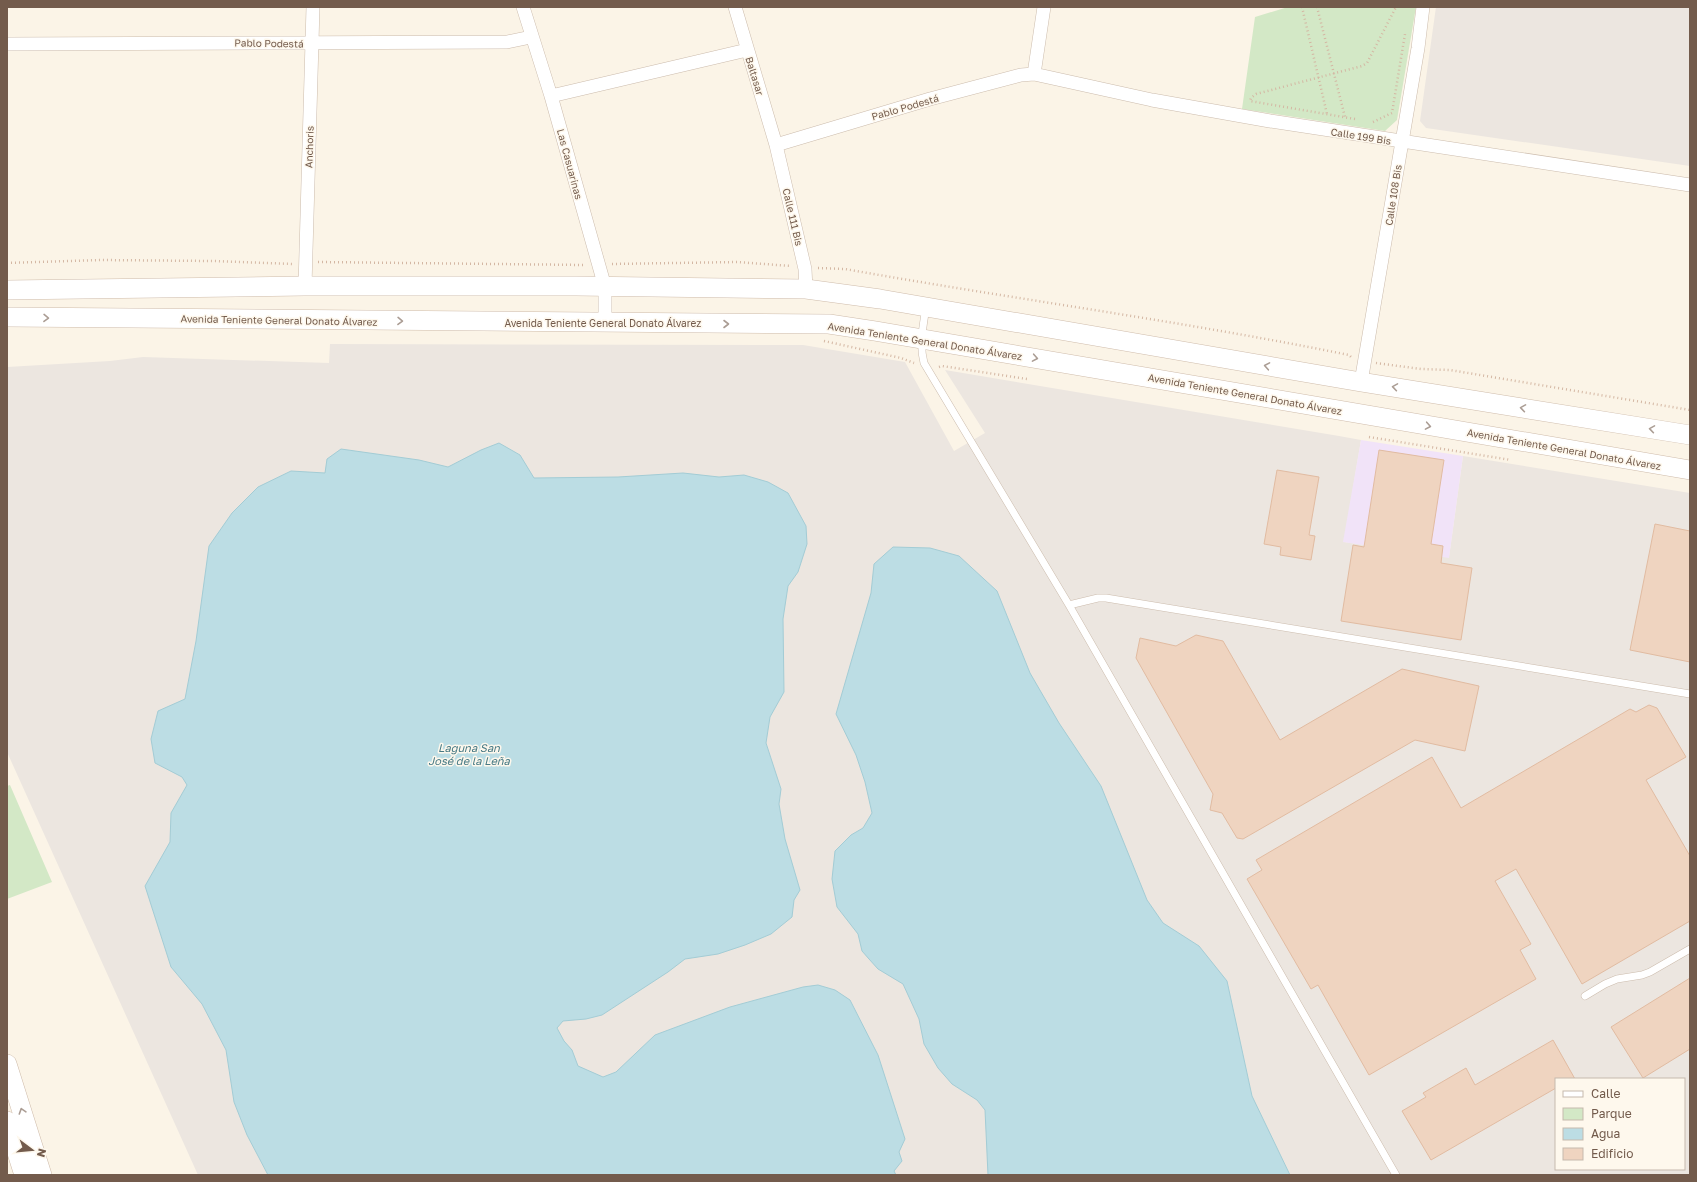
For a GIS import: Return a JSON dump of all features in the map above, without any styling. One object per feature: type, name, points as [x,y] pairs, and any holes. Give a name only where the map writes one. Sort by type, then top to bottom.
[{"type":"main road","points":[[7,290],[305,286],[806,289],[841,293],[926,307],[1361,382],[1690,435]]},
{"type":"main road","name":"Avenida Teniente General Donato Álvarez","points":[[7,318],[605,324],[823,324],[921,339],[1690,470]]},
{"type":"main road","points":[[7,1064],[11,1092],[42,1175]]},
{"type":"main road","points":[[7,1121],[24,1175]]},
{"type":"street","name":"Anchoris","points":[[305,286],[313,7]]},
{"type":"street","name":"Las Casuarinas","points":[[523,7],[531,37],[551,96],[605,287],[605,324]]},
{"type":"street","name":"Baltasar","points":[[735,7],[776,145]]},
{"type":"street","points":[[1034,74],[1044,7]]},
{"type":"street","name":"Calle 108 Bis","points":[[1361,382],[1418,48],[1423,7]]},
{"type":"street","name":"Pablo Podestá","points":[[7,44],[507,42],[531,37]]},
{"type":"street","points":[[551,96],[747,50]]},
{"type":"street","name":"Pablo Podestá","points":[[776,145],[930,99],[1021,75],[1034,74]]},
{"type":"street","name":"Calle 199 Bis","points":[[1034,74],[1204,110],[1401,142],[1690,185]]},
{"type":"street","name":"Calle 111 Bis","points":[[776,145],[805,269],[806,289]]},
{"type":"lane","points":[[926,307],[921,339],[921,354],[925,365],[1070,605],[1396,1175]]},
{"type":"lane","points":[[1070,605],[1098,598],[1106,598],[1690,694]]},
{"type":"lane","points":[[1584,996],[1605,984],[1650,972],[1690,949]]},
{"type":"path","points":[[1302,7],[1327,114]]},
{"type":"path","points":[[1317,7],[1344,117]]},
{"type":"path","points":[[1359,120],[1250,101],[1256,94],[1334,74],[1362,66],[1367,63],[1396,7]]},
{"type":"path","points":[[1373,122],[1392,113],[1406,30]]},
{"type":"path","points":[[1366,121],[1379,124]]},
{"type":"path","points":[[819,340],[940,368],[942,366],[1027,379]]},
{"type":"path","points":[[1369,437],[1511,460]]},
{"type":"shaded area","points":[[1436,7],[1690,7],[1690,166],[1426,128],[1420,121]]},
{"type":"shaded area","points":[[330,344],[803,345],[905,362],[954,451],[985,433],[945,370],[1361,440],[1344,542],[1449,557],[1463,456],[1690,493],[1690,1175],[198,1175],[7,752],[7,367],[110,361],[143,357],[329,363]]},
{"type":"shaded area","points":[[1361,440],[1463,456],[1449,558],[1343,542]]},
{"type":"green space","points":[[1288,7],[1416,7],[1397,120],[1385,131],[1242,109],[1255,17]]},
{"type":"green space","points":[[10,785],[52,882],[7,899],[7,786]]},
{"type":"water","name":"Laguna San José de la Leña","points":[[499,443],[520,455],[534,478],[618,477],[683,473],[719,477],[744,475],[768,482],[788,493],[806,526],[807,544],[798,572],[788,586],[783,619],[784,692],[770,717],[766,743],[781,789],[779,804],[785,839],[800,890],[794,900],[792,917],[771,934],[745,945],[718,954],[685,959],[668,972],[602,1015],[586,1019],[563,1021],[557,1028],[564,1041],[572,1050],[578,1066],[603,1077],[616,1072],[655,1035],[730,1007],[803,987],[818,985],[835,990],[850,1000],[878,1055],[905,1139],[899,1152],[902,1161],[894,1171],[896,1175],[268,1175],[247,1135],[234,1102],[226,1050],[202,1004],[171,967],[145,886],[170,842],[171,813],[187,785],[182,777],[155,763],[151,739],[158,711],[185,699],[196,641],[209,546],[232,513],[258,487],[291,471],[325,473],[327,459],[341,449],[419,460],[448,467],[481,450]]},
{"type":"water","points":[[893,547],[930,548],[959,556],[997,591],[1030,673],[1059,723],[1101,786],[1147,900],[1163,923],[1199,946],[1227,981],[1252,1096],[1290,1175],[988,1175],[985,1110],[977,1100],[952,1084],[938,1068],[924,1044],[919,1019],[903,984],[878,969],[862,951],[858,934],[837,907],[832,879],[835,851],[851,835],[863,828],[872,813],[865,782],[856,755],[836,714],[871,593],[874,564]]},
{"type":"building","points":[[1379,450],[1444,460],[1431,544],[1443,546],[1441,563],[1472,568],[1461,640],[1341,621],[1353,545],[1364,547]]},
{"type":"building","points":[[1277,470],[1319,477],[1309,535],[1315,536],[1311,560],[1280,555],[1281,547],[1264,544]]},
{"type":"building","points":[[1655,524],[1690,531],[1690,662],[1630,650]]},
{"type":"building","points":[[1196,635],[1223,641],[1280,740],[1402,669],[1479,686],[1465,751],[1415,740],[1243,839],[1237,838],[1222,813],[1210,810],[1213,794],[1136,658],[1140,638],[1176,646]]},
{"type":"building","points":[[1649,705],[1657,708],[1686,757],[1646,780],[1690,856],[1690,921],[1582,984],[1516,869],[1495,881],[1531,944],[1520,950],[1536,979],[1369,1075],[1318,985],[1311,989],[1247,879],[1262,870],[1256,860],[1432,757],[1461,808],[1630,709],[1636,712]]},
{"type":"building","points":[[1690,978],[1690,1049],[1643,1078],[1611,1027]]},
{"type":"building","points":[[1553,1040],[1574,1078],[1555,1078],[1555,1089],[1431,1160],[1402,1111],[1426,1097],[1423,1093],[1466,1068],[1475,1085]]}]
